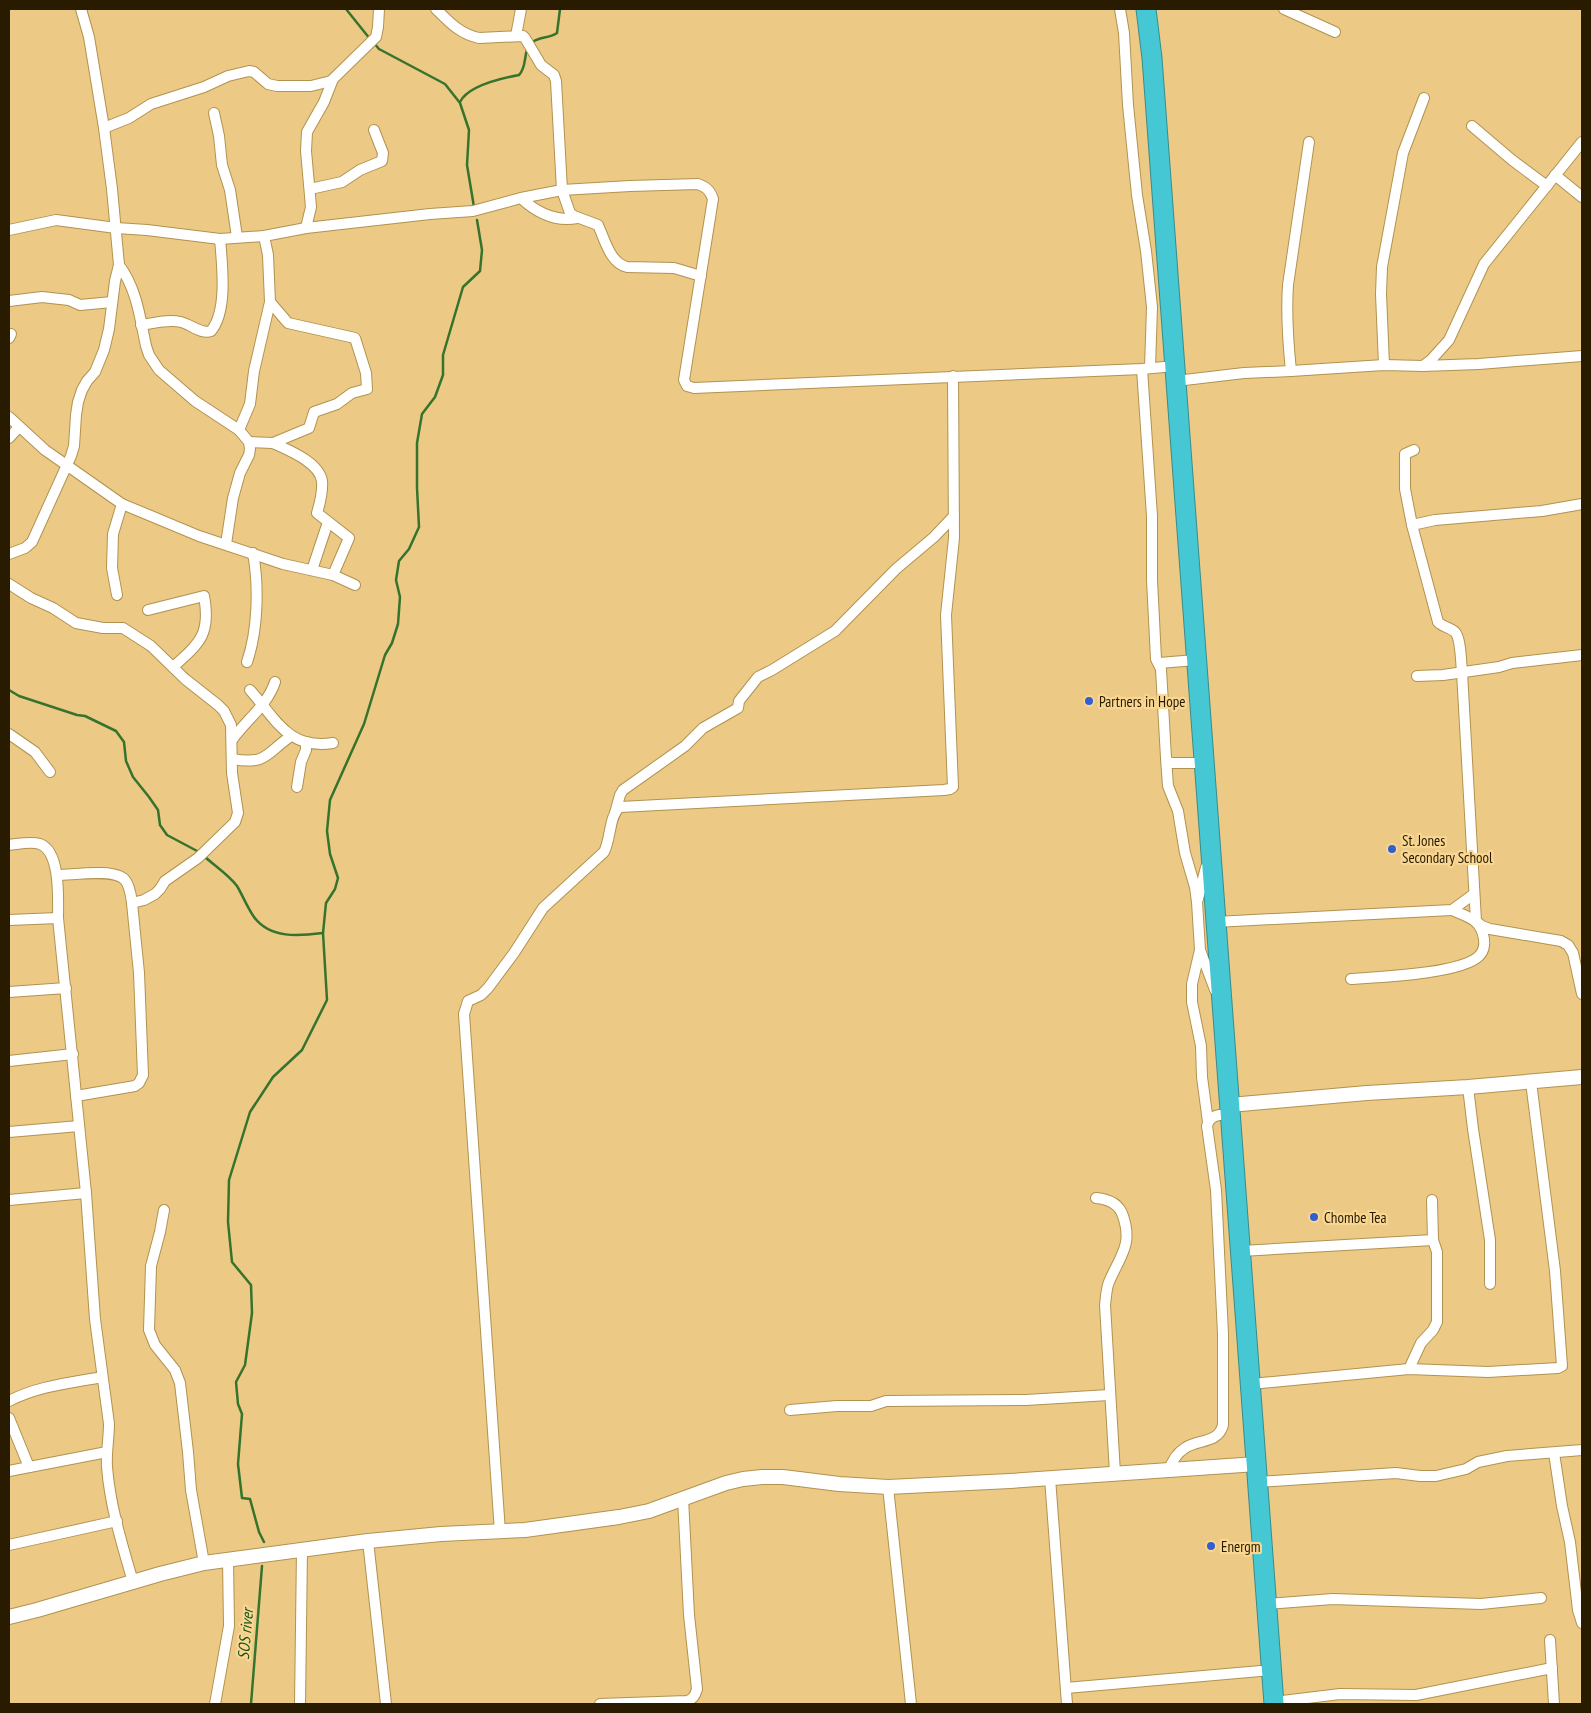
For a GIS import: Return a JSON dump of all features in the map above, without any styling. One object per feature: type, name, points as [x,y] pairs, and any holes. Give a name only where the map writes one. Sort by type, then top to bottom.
[{"type":"highway","points":[[1146,9],[1152,58],[1176,373],[1274,1703]]},
{"type":"street","points":[[9,554],[25,548],[32,542],[74,446],[78,402],[87,381],[95,372],[104,350],[119,265],[104,128],[89,37],[81,9]]},
{"type":"street","points":[[306,228],[311,207],[306,151],[307,132],[324,102],[331,81],[376,37],[379,9]]},
{"type":"street","points":[[436,9],[458,30],[472,36],[485,38],[523,36],[541,65],[553,74],[555,78],[562,190],[570,213],[577,218],[598,225],[615,261],[621,265],[674,268],[701,276]]},
{"type":"street","points":[[516,36],[521,9]]},
{"type":"street","points":[[1120,9],[1124,33],[1128,105],[1136,186],[1152,307],[1146,368],[1156,659],[1160,663],[1161,669],[1168,786],[1178,811],[1185,853],[1195,886],[1197,902],[1200,950],[1192,984],[1192,1002],[1201,1046],[1203,1087],[1208,1122],[1207,1132],[1214,1176],[1223,1334],[1222,1432],[1218,1436],[1185,1448],[1173,1460],[1169,1470]]},
{"type":"street","points":[[1284,9],[1335,32]]},
{"type":"street","points":[[104,128],[129,118],[151,104],[204,87],[228,76],[249,71],[254,72],[268,84],[277,86],[311,86],[331,81]]},
{"type":"street","points":[[1384,365],[1381,294],[1382,267],[1403,153],[1424,98]]},
{"type":"street","points":[[214,113],[220,136],[222,165],[230,190],[237,237]]},
{"type":"street","points":[[1472,126],[1512,160],[1547,186]]},
{"type":"street","points":[[310,189],[342,182],[360,170],[382,161],[383,153],[374,130]]},
{"type":"street","points":[[1291,370],[1286,328],[1288,285],[1309,142]]},
{"type":"street","points":[[1423,366],[1449,340],[1484,264],[1580,148]]},
{"type":"street","points":[[1555,176],[1582,197]]},
{"type":"street","points":[[9,230],[56,220],[220,239],[264,236],[306,228],[464,212],[562,190],[698,184],[705,186],[713,199],[684,380],[687,386],[694,388],[1146,368],[1176,373],[1244,373],[1384,365],[1479,364],[1582,356]]},
{"type":"street","points":[[521,198],[536,210],[550,217],[562,220],[577,218]]},
{"type":"street","points":[[239,430],[250,404],[254,371],[270,302],[268,255],[264,236]]},
{"type":"street","points":[[141,325],[168,320],[190,324],[204,332],[211,331],[218,317],[222,298],[223,266],[220,239]]},
{"type":"street","points":[[119,265],[132,287],[149,355],[159,370],[195,401],[239,430],[249,442],[248,456],[234,493],[226,544]]},
{"type":"street","points":[[9,301],[42,297],[69,300],[80,305],[112,302]]},
{"type":"street","points":[[270,302],[288,323],[355,338],[366,373],[367,389],[352,393],[337,404],[314,412],[309,428],[273,443]]},
{"type":"street","points":[[615,813],[620,807],[944,790],[950,789],[953,786],[946,615],[954,538],[952,376]]},
{"type":"street","points":[[9,417],[34,441],[122,504],[170,525],[282,564],[333,574],[355,585]]},
{"type":"street","points":[[9,438],[19,427]]},
{"type":"street","points":[[249,442],[273,443],[298,455],[316,470],[322,480],[317,513],[348,538],[333,574]]},
{"type":"street","points":[[1351,979],[1409,975],[1459,966],[1478,957],[1483,951],[1483,935],[1476,921],[1462,672],[1458,636],[1454,631],[1443,627],[1438,622],[1412,525],[1405,489],[1405,454],[1414,450]]},
{"type":"street","points":[[117,595],[112,568],[114,534],[122,504]]},
{"type":"street","points":[[1412,525],[1435,520],[1542,511],[1582,504]]},
{"type":"street","points":[[500,1532],[464,1014],[468,1001],[488,988],[514,953],[543,908],[604,852],[609,841],[615,813],[623,790],[685,746],[703,728],[738,708],[739,702],[758,677],[834,631],[896,569],[934,537],[954,516]]},
{"type":"street","points":[[312,570],[328,522]]},
{"type":"street","points":[[247,662],[255,634],[255,572],[253,553]]},
{"type":"street","points":[[9,584],[76,623],[103,628],[123,628],[151,646],[224,711],[231,725],[232,773],[238,813],[235,822],[198,858],[165,880],[155,894],[144,900],[132,903]]},
{"type":"street","points":[[148,610],[204,596],[206,626],[194,648],[173,667]]},
{"type":"street","points":[[1417,676],[1462,672],[1499,667],[1512,663],[1582,655]]},
{"type":"street","points":[[1160,663],[1196,660]]},
{"type":"street","points":[[232,740],[264,705],[273,690],[275,682]]},
{"type":"street","points":[[250,690],[283,730],[291,736],[306,742],[322,745],[333,743]]},
{"type":"street","points":[[9,734],[34,752],[50,772]]},
{"type":"street","points":[[232,759],[246,762],[263,759],[291,736]]},
{"type":"street","points":[[296,787],[301,762],[306,750],[306,742]]},
{"type":"street","points":[[1166,758],[1168,762],[1172,763],[1204,764]]},
{"type":"street","points":[[1197,902],[1204,877],[1209,839]]},
{"type":"street","points":[[9,845],[27,843],[43,845],[48,849],[58,875],[58,918],[86,1192],[95,1319],[109,1424],[107,1452],[112,1502],[133,1582]]},
{"type":"street","points":[[58,875],[104,873],[120,876],[128,886],[132,903],[139,973],[143,1075],[139,1084],[76,1096]]},
{"type":"street","points":[[1452,910],[1474,894]]},
{"type":"street","points":[[1216,922],[1452,910],[1476,921],[1482,926],[1561,941],[1568,945],[1573,953],[1582,994]]},
{"type":"street","points":[[9,920],[58,918]]},
{"type":"street","points":[[1200,950],[1214,984],[1223,1017]]},
{"type":"street","points":[[9,992],[66,988]]},
{"type":"street","points":[[9,1061],[73,1054]]},
{"type":"street","points":[[1208,1122],[1215,1116],[1230,1110],[1367,1093],[1468,1087],[1582,1077]]},
{"type":"street","points":[[1250,1384],[1409,1370],[1488,1372],[1550,1369],[1562,1366],[1555,1271],[1531,1082]]},
{"type":"street","points":[[1468,1087],[1490,1240],[1490,1284]]},
{"type":"street","points":[[9,1132],[79,1126]]},
{"type":"street","points":[[9,1200],[86,1192]]},
{"type":"street","points":[[1096,1198],[1110,1199],[1122,1211],[1128,1235],[1125,1252],[1109,1282],[1104,1319],[1115,1473]]},
{"type":"street","points":[[1409,1370],[1421,1343],[1433,1330],[1437,1322],[1436,1252],[1433,1240],[1432,1200]]},
{"type":"street","points":[[164,1210],[151,1266],[149,1330],[155,1345],[175,1370],[180,1383],[191,1490],[204,1563]]},
{"type":"street","points":[[1240,1251],[1433,1240]]},
{"type":"street","points":[[9,1401],[22,1394],[40,1389],[102,1377]]},
{"type":"street","points":[[790,1410],[837,1406],[871,1406],[886,1401],[1026,1400],[1110,1396]]},
{"type":"street","points":[[9,1418],[29,1467]]},
{"type":"street","points":[[9,1617],[204,1563],[368,1541],[441,1534],[500,1532],[620,1517],[649,1511],[726,1483],[762,1476],[888,1487],[1169,1470],[1258,1473],[1396,1473],[1436,1476],[1466,1470],[1478,1462],[1489,1459],[1582,1450]]},
{"type":"street","points":[[9,1472],[107,1452]]},
{"type":"street","points":[[1554,1453],[1562,1506],[1570,1542],[1578,1610],[1582,1623]]},
{"type":"street","points":[[1050,1478],[1067,1704]]},
{"type":"street","points":[[888,1487],[911,1704]]},
{"type":"street","points":[[600,1704],[686,1701],[692,1700],[695,1696],[697,1689],[689,1616],[683,1498]]},
{"type":"street","points":[[9,1545],[117,1522]]},
{"type":"street","points":[[368,1541],[386,1704]]},
{"type":"street","points":[[300,1704],[302,1550]]},
{"type":"street","points":[[215,1704],[229,1626],[228,1559]]},
{"type":"street","points":[[1267,1604],[1333,1599],[1481,1604],[1540,1598]]},
{"type":"street","points":[[1550,1640],[1554,1704]]},
{"type":"street","points":[[1274,1703],[1340,1694],[1416,1695],[1552,1668]]},
{"type":"street","points":[[1066,1688],[1272,1670]]},
{"type":"waterway","points":[[346,9],[370,39]]},
{"type":"waterway","points":[[531,43],[537,39],[557,33],[560,9]]},
{"type":"waterway","points":[[374,43],[379,49],[445,84],[460,103],[469,130],[467,165],[474,207]]},
{"type":"waterway","points":[[460,102],[464,96],[478,87],[519,75],[524,66],[527,50]]},
{"type":"waterway","points":[[264,1542],[259,1532],[250,1499],[242,1498],[238,1464],[242,1414],[238,1404],[236,1382],[245,1365],[252,1313],[251,1285],[232,1262],[228,1222],[229,1180],[250,1112],[273,1077],[302,1050],[327,1000],[323,933],[326,903],[335,889],[338,878],[330,854],[327,831],[330,800],[364,724],[385,655],[392,643],[398,624],[400,597],[396,580],[399,561],[409,549],[419,527],[417,443],[422,414],[435,397],[443,375],[443,355],[463,287],[480,271],[482,250],[477,220]]},
{"type":"waterway","points":[[9,690],[19,696],[85,716],[116,731],[124,742],[126,761],[133,777],[158,810],[160,825],[167,835],[199,852]]},
{"type":"waterway","points":[[205,857],[234,882],[254,917],[268,929],[277,933],[295,935],[323,933]]},
{"type":"waterway","name":"SOS river","points":[[251,1704],[262,1566]]},
{"type":"place","name":"Partners in Hope","points":[[1089,701]]},
{"type":"place","name":"St. Jones Secondary School","points":[[1392,849]]},
{"type":"place","name":"Chombe Tea","points":[[1314,1217]]},
{"type":"place","name":"Energm","points":[[1211,1546]]}]
